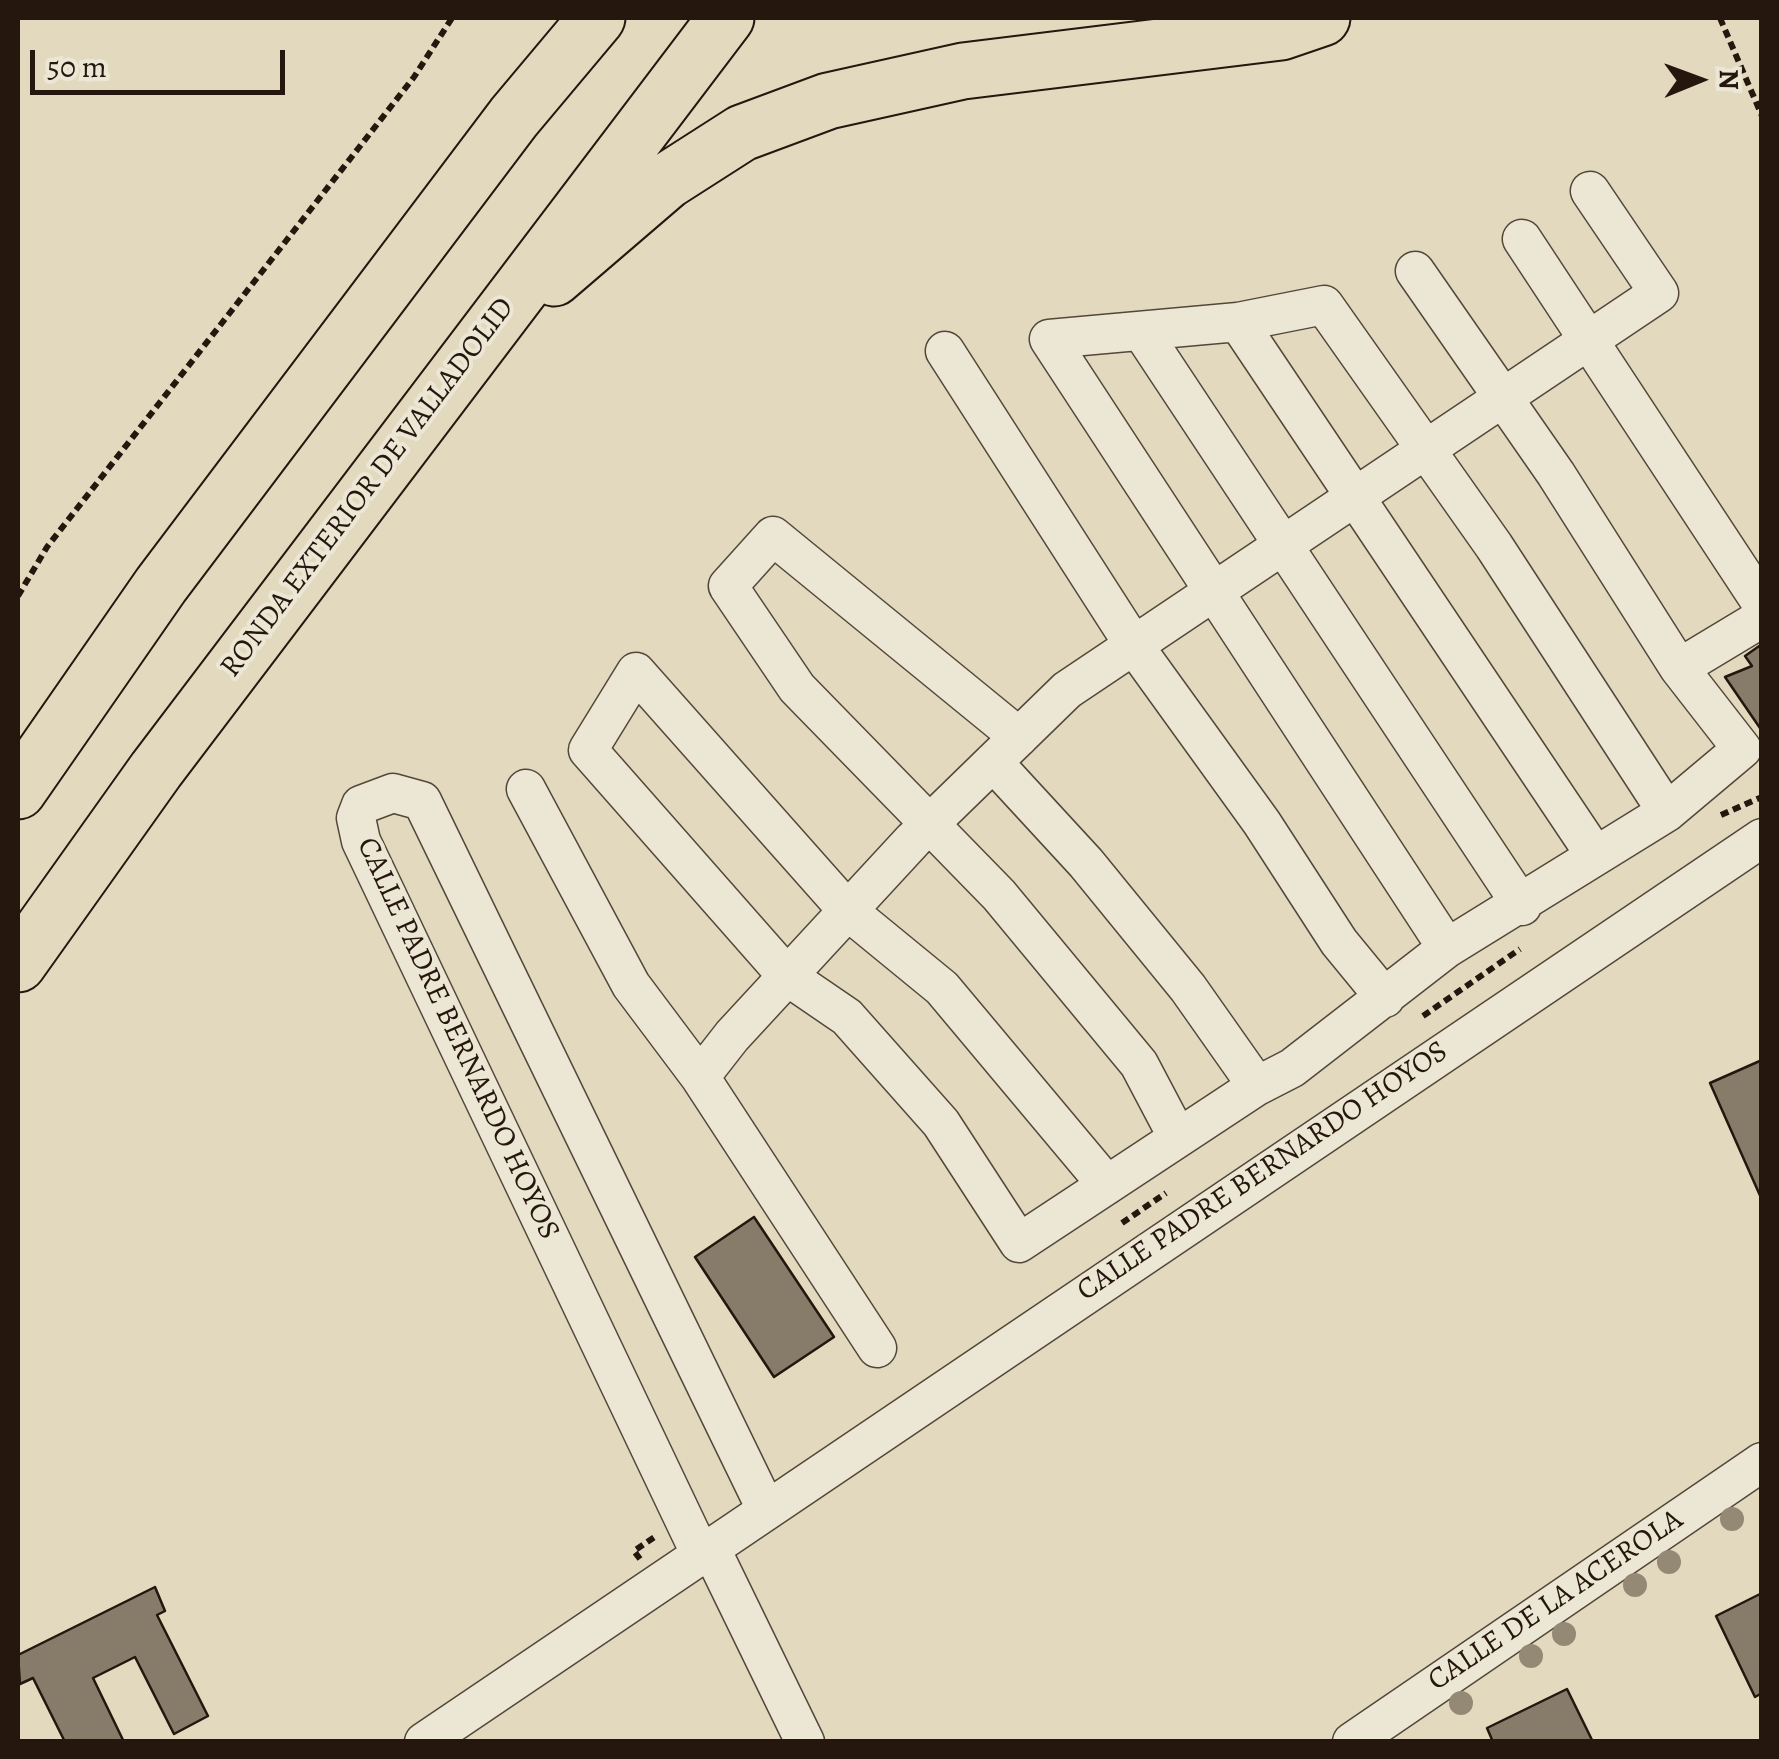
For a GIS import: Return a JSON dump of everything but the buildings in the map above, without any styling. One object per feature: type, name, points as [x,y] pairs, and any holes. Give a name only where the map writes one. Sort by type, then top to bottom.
[{"type":"highway","points":[[514,117],[564,18]]},
{"type":"highway","points":[[18,791],[161,585],[514,117],[597,18]]},
{"type":"highway","name":"RONDA EXTERIOR DE VALLADOLID","points":[[18,964],[156,770],[726,18]]},
{"type":"highway","points":[[497,316],[552,280],[667,181],[742,134],[828,101],[963,71],[1281,32],[1322,18]]},
{"type":"street","points":[[700,1077],[848,910],[1068,690],[1659,293],[1590,192]]},
{"type":"street","points":[[1522,240],[1762,604]]},
{"type":"street","points":[[1107,1185],[942,988],[848,910],[636,672],[588,750],[787,976],[848,1016],[929,1110],[1019,1243],[1107,1185],[1178,1138],[1257,1086],[1292,1068],[1447,948],[1522,906],[1595,855],[1752,762],[1679,668],[1415,271]]},
{"type":"street","points":[[1447,948],[1050,339],[1238,322],[1324,304],[1494,546],[1667,812]]},
{"type":"street","points":[[1238,322],[1595,855]]},
{"type":"street","points":[[1142,332],[1287,545],[1312,592],[1522,906]]},
{"type":"street","points":[[945,351],[1135,647],[1262,823],[1339,942],[1385,998]]},
{"type":"street","points":[[1178,1138],[1139,1064],[999,895],[798,688],[728,586],[773,536],[1006,750],[1086,863],[1188,988],[1257,1086]]},
{"type":"street","points":[[1679,668],[1762,618]]},
{"type":"street","points":[[526,789],[631,985],[700,1077],[877,1348]]},
{"type":"street","name":"CALLE PADRE BERNARDO HOYOS","points":[[705,1550],[361,841],[356,818],[360,804],[393,793],[422,801],[766,1509]]},
{"type":"street","name":"CALLE PADRE BERNARDO HOYOS","points":[[424,1742],[1762,838]]},
{"type":"street","name":"CALLE DE LA ACEROLA","points":[[1352,1742],[1395,1728],[1762,1462]]},
{"type":"street","points":[[705,1550],[805,1742]]},
{"type":"path","points":[[18,596],[48,546],[402,93],[452,18]]},
{"type":"path","points":[[1720,18],[1762,116]]}]
